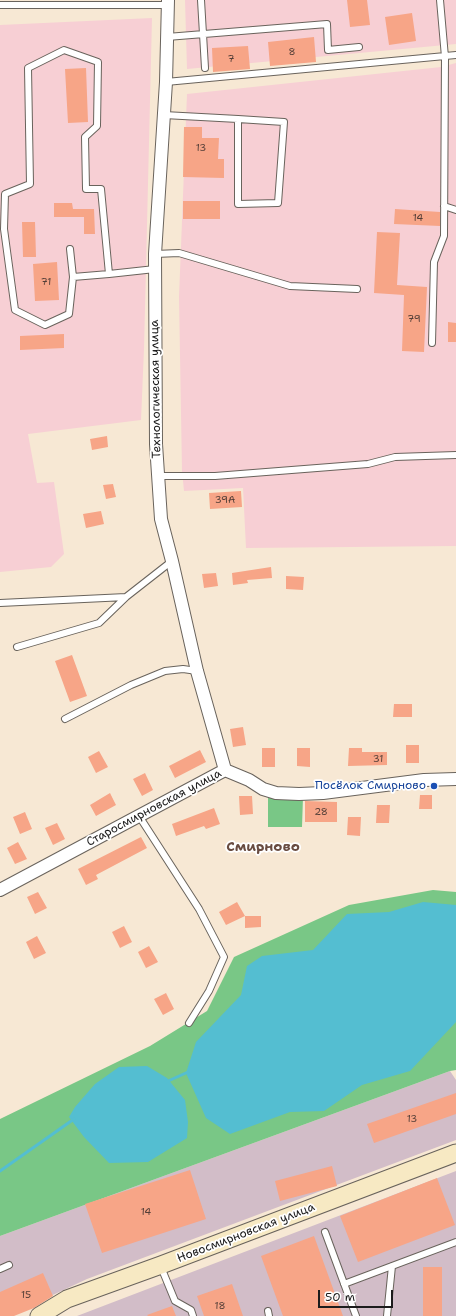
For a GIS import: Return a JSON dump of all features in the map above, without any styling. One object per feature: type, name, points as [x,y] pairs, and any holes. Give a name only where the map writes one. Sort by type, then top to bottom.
[{"type":"street","name":"Технологическая улица","points":[[168,2],[166,82],[155,254],[156,444],[161,519],[197,671],[225,770]]},
{"type":"street","name":"Старосмирновская улица","points":[[0,890],[225,770],[249,780],[263,789],[276,793],[299,794],[323,793],[424,780],[456,779]]},
{"type":"street","name":"Новосмирновская улица","points":[[39,1316],[67,1299],[456,1153]]},
{"type":"lane","points":[[200,0],[205,68]]},
{"type":"lane","points":[[432,343],[434,262],[444,236],[445,56],[440,0]]},
{"type":"lane","points":[[0,5],[30,2],[168,2]]},
{"type":"lane","points":[[167,37],[327,24],[328,50],[359,47]]},
{"type":"lane","points":[[70,249],[73,277],[69,314],[45,325],[15,310],[4,229],[5,194],[30,184],[28,68],[64,50],[98,62],[97,126],[85,137],[86,189],[102,188],[109,274]]},
{"type":"lane","points":[[166,82],[456,55]]},
{"type":"lane","points":[[164,115],[238,119],[284,122],[278,203],[238,204],[238,119]]},
{"type":"lane","points":[[444,206],[456,210]]},
{"type":"lane","points":[[155,254],[179,253],[290,286],[357,289]]},
{"type":"lane","points":[[73,277],[155,269]]},
{"type":"lane","points":[[158,476],[215,476],[368,464],[395,457],[456,455]]},
{"type":"lane","points":[[17,647],[100,623],[126,597],[172,561]]},
{"type":"lane","points":[[0,603],[126,597]]},
{"type":"lane","points":[[65,719],[131,686],[165,672],[183,669],[197,671]]},
{"type":"lane","points":[[139,816],[199,910],[224,957],[209,991],[189,1022]]},
{"type":"lane","points":[[325,1232],[356,1316]]},
{"type":"lane","points":[[344,1284],[456,1242]]},
{"type":"lane","points":[[0,1269],[9,1265]]},
{"type":"lane","points":[[160,1265],[175,1301],[191,1310],[193,1316]]},
{"type":"lane","points":[[387,1316],[392,1266]]},
{"type":"shaded area","points":[[185,0],[456,0],[456,44],[187,69]]},
{"type":"shaded area","points":[[152,18],[141,420],[28,434],[37,483],[54,482],[64,554],[51,567],[0,572],[0,25]]},
{"type":"shaded area","points":[[456,63],[456,546],[246,548],[243,488],[184,491],[182,471],[179,297],[187,94],[441,67]]},
{"type":"shaded area","points":[[450,1071],[456,1080],[456,1140],[87,1279],[8,1316],[0,1316],[0,1236]]},
{"type":"shaded area","points":[[456,1171],[456,1316],[77,1316]]},
{"type":"green space","points":[[268,797],[303,797],[302,827],[268,827]]},
{"type":"green space","points":[[433,890],[456,892],[456,1070],[0,1236],[0,1119],[150,1046],[207,1011],[234,957],[349,905]]},
{"type":"water","points":[[423,902],[456,905],[456,1022],[410,1071],[362,1085],[324,1111],[290,1112],[230,1134],[206,1118],[186,1073],[196,1042],[241,995],[247,966],[262,956],[313,950],[347,914],[389,912]]},
{"type":"water","points":[[147,1066],[167,1078],[185,1100],[188,1122],[187,1138],[148,1162],[109,1163],[84,1137],[69,1117],[75,1107],[95,1084],[119,1067]]},
{"type":"building","points":[[347,0],[367,0],[370,25],[350,27]]},
{"type":"building","points":[[412,13],[416,41],[389,45],[385,17]]},
{"type":"building","points":[[314,37],[316,62],[270,66],[268,42]]},
{"type":"building","points":[[248,46],[250,69],[213,72],[212,48]]},
{"type":"building","points":[[86,68],[88,122],[68,123],[65,69]]},
{"type":"building","points":[[184,127],[202,127],[202,138],[219,138],[218,159],[224,159],[224,178],[183,177]]},
{"type":"building","points":[[183,201],[220,201],[220,219],[183,219]]},
{"type":"building","points":[[54,203],[72,203],[73,209],[94,209],[95,234],[84,234],[84,217],[54,217]]},
{"type":"building","points":[[395,209],[440,212],[440,226],[394,224]]},
{"type":"building","points":[[22,222],[35,222],[36,257],[23,257]]},
{"type":"building","points":[[377,232],[400,233],[397,285],[427,287],[424,352],[402,351],[404,295],[374,293]]},
{"type":"building","points":[[57,262],[59,300],[35,301],[33,264]]},
{"type":"building","points":[[448,322],[456,323],[456,342],[448,342]]},
{"type":"building","points":[[64,334],[64,348],[20,350],[20,336]]},
{"type":"building","points":[[107,436],[108,447],[92,450],[90,439]]},
{"type":"building","points":[[113,484],[116,497],[106,499],[103,485]]},
{"type":"building","points":[[241,491],[242,507],[210,509],[209,493]]},
{"type":"building","points":[[101,511],[104,524],[86,528],[83,514]]},
{"type":"building","points":[[271,567],[272,578],[247,580],[248,583],[233,585],[232,573]]},
{"type":"building","points":[[216,573],[218,586],[204,588],[202,574]]},
{"type":"building","points":[[286,576],[304,577],[303,590],[286,589]]},
{"type":"building","points":[[72,655],[87,696],[70,702],[55,661]]},
{"type":"building","points":[[394,704],[412,704],[412,717],[393,717]]},
{"type":"building","points":[[243,727],[246,745],[233,747],[230,729]]},
{"type":"building","points":[[406,745],[419,745],[419,763],[406,763]]},
{"type":"building","points":[[262,748],[275,748],[275,767],[262,767]]},
{"type":"building","points":[[297,748],[310,748],[310,767],[297,766]]},
{"type":"building","points":[[349,748],[362,748],[362,752],[387,752],[387,765],[348,766]]},
{"type":"building","points":[[200,750],[206,762],[175,778],[169,766]]},
{"type":"building","points":[[99,751],[108,767],[96,773],[88,757]]},
{"type":"building","points":[[145,773],[153,790],[142,796],[133,779]]},
{"type":"building","points":[[110,793],[116,805],[96,816],[90,805]]},
{"type":"building","points":[[420,795],[432,795],[432,809],[419,809]]},
{"type":"building","points":[[239,796],[252,796],[253,814],[240,815]]},
{"type":"building","points":[[305,801],[337,802],[337,822],[305,822]]},
{"type":"building","points":[[377,805],[390,805],[389,823],[376,823]]},
{"type":"building","points":[[214,808],[220,824],[206,829],[204,826],[176,836],[172,824]]},
{"type":"building","points":[[25,812],[32,829],[20,834],[13,817]]},
{"type":"building","points":[[348,817],[361,817],[360,836],[347,835]]},
{"type":"building","points":[[57,823],[65,839],[53,845],[45,828]]},
{"type":"building","points":[[141,837],[147,848],[96,875],[98,879],[86,885],[78,869]]},
{"type":"building","points":[[18,842],[27,859],[15,864],[7,848]]},
{"type":"building","points":[[38,892],[47,908],[35,914],[27,897]]},
{"type":"building","points":[[237,902],[245,916],[226,925],[219,912]]},
{"type":"building","points":[[245,916],[261,916],[261,927],[245,928]]},
{"type":"building","points":[[124,926],[132,942],[120,948],[112,932]]},
{"type":"building","points":[[37,936],[46,953],[34,959],[26,942]]},
{"type":"building","points":[[149,946],[158,962],[146,968],[138,952]]},
{"type":"building","points":[[166,993],[174,1009],[163,1015],[154,999]]},
{"type":"building","points":[[456,1093],[456,1114],[374,1143],[367,1124]]},
{"type":"building","points":[[332,1166],[337,1186],[280,1201],[275,1181]]},
{"type":"building","points":[[190,1170],[206,1219],[102,1253],[85,1204]]},
{"type":"building","points":[[437,1178],[455,1225],[358,1262],[340,1216]]},
{"type":"building","points":[[314,1236],[343,1316],[283,1316],[261,1256]]},
{"type":"building","points":[[423,1267],[442,1267],[442,1316],[423,1316]]},
{"type":"building","points":[[43,1273],[53,1296],[34,1308],[14,1316],[0,1316],[0,1292]]},
{"type":"building","points":[[232,1284],[243,1316],[204,1316],[197,1296]]},
{"type":"building","points":[[172,1306],[176,1316],[147,1315]]},
{"type":"waterway","points":[[166,1082],[188,1072]]},
{"type":"waterway","points":[[0,1171],[74,1119]]},
{"type":"place","name":"Посёлок Смирново","points":[[434,786]]},
{"type":"district","name":"Смирново","points":[[263,847]]}]
